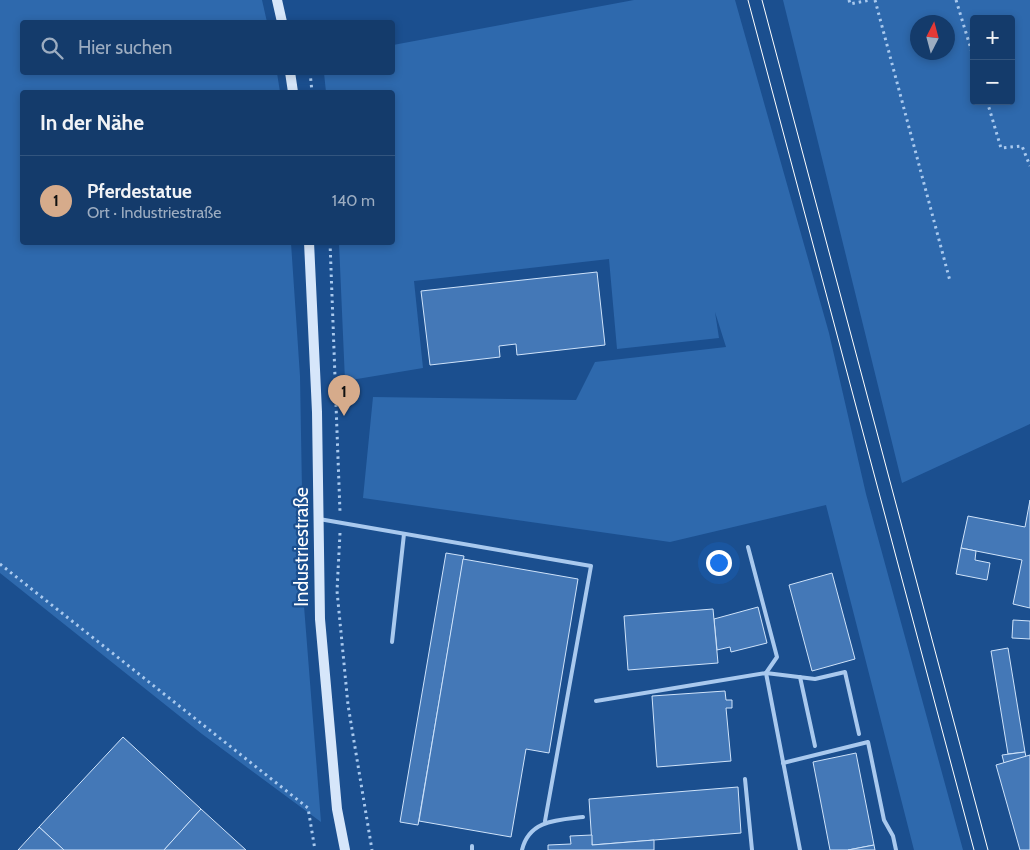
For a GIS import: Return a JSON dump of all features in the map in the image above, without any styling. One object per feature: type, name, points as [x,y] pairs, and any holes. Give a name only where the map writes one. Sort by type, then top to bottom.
[{"type":"main road","points":[[277,0],[282,20]]},
{"type":"main road","points":[[290,75],[293,90]]},
{"type":"main road","name":"Industriestraße","points":[[310,245],[319,519],[320,619],[325,697],[337,809],[345,850]]},
{"type":"lane","points":[[319,519],[591,566],[546,821]]},
{"type":"lane","points":[[392,642],[404,534]]},
{"type":"lane","points":[[748,547],[777,657],[766,673],[800,850]]},
{"type":"lane","points":[[596,701],[766,673],[815,679],[845,672],[859,734]]},
{"type":"lane","points":[[800,677],[815,746]]},
{"type":"lane","points":[[783,763],[868,742],[884,820],[893,836],[896,850]]},
{"type":"lane","points":[[746,779],[752,850]]},
{"type":"lane","points":[[522,850],[534,828],[546,821],[583,817]]},
{"type":"path","points":[[849,0],[850,4],[870,0]]},
{"type":"path","points":[[875,0],[950,281]]},
{"type":"path","points":[[956,0],[970,46]]},
{"type":"path","points":[[310,75],[312,90]]},
{"type":"path","points":[[988,105],[1001,148],[1022,146],[1030,166]]},
{"type":"path","points":[[330,245],[340,522],[337,591],[348,705],[372,850]]},
{"type":"path","points":[[0,564],[308,808],[315,850]]},
{"type":"shaded area","points":[[0,0],[262,0],[267,20],[20,20],[20,75],[277,75],[280,90],[20,90],[20,245],[291,245],[300,376],[304,606],[321,822],[202,734],[0,573]]},
{"type":"shaded area","points":[[634,0],[735,0],[829,333],[866,494],[963,850],[914,850],[826,505],[670,542],[363,498],[373,397],[576,400],[595,362],[726,347],[715,312],[719,338],[617,349],[609,259],[414,281],[423,368],[345,381],[339,245],[395,245],[395,90],[326,90],[324,75],[395,75],[395,45]]},
{"type":"shaded area","points":[[783,0],[1030,0],[1030,424],[902,483]]},
{"type":"building","points":[[597,272],[605,345],[517,355],[516,344],[499,346],[500,357],[430,365],[421,291]]},
{"type":"building","points":[[1030,500],[1030,608],[1013,604],[1022,560],[961,548],[968,516],[1025,527]]},
{"type":"building","points":[[961,548],[976,551],[975,560],[990,563],[987,580],[956,574]]},
{"type":"building","points":[[446,553],[464,556],[418,825],[400,822]]},
{"type":"building","points":[[463,559],[578,579],[549,753],[526,749],[511,837],[419,821]]},
{"type":"building","points":[[832,573],[855,659],[812,671],[789,585]]},
{"type":"building","points":[[758,607],[767,643],[731,652],[730,647],[717,650],[714,619]]},
{"type":"building","points":[[713,609],[718,663],[628,670],[624,616]]},
{"type":"building","points":[[1013,620],[1030,621],[1030,639],[1012,638]]},
{"type":"building","points":[[1008,648],[1025,752],[1008,754],[991,651]]},
{"type":"building","points":[[725,691],[726,700],[732,700],[732,708],[726,708],[731,761],[657,767],[652,696]]},
{"type":"building","points":[[123,737],[201,809],[164,850],[64,850],[39,827]]},
{"type":"building","points":[[1025,752],[1026,757],[1004,763],[1002,755]]},
{"type":"building","points":[[856,753],[874,845],[848,850],[830,850],[813,762]]},
{"type":"building","points":[[1030,755],[1030,850],[1020,850],[996,765]]},
{"type":"building","points":[[738,787],[741,833],[592,845],[589,799]]},
{"type":"building","points":[[201,809],[246,850],[164,850]]},
{"type":"building","points":[[39,827],[64,850],[18,850]]},
{"type":"building","points":[[592,835],[592,845],[654,840],[654,850],[548,850],[548,845],[571,844],[570,836]]},
{"type":"building","points":[[874,845],[875,850],[848,850]]},
{"type":"tram line","points":[[748,0],[974,850]]},
{"type":"tram line","points":[[762,0],[988,850]]},
{"type":"place","name":"Pferdestatue","points":[[344,416]]}]
